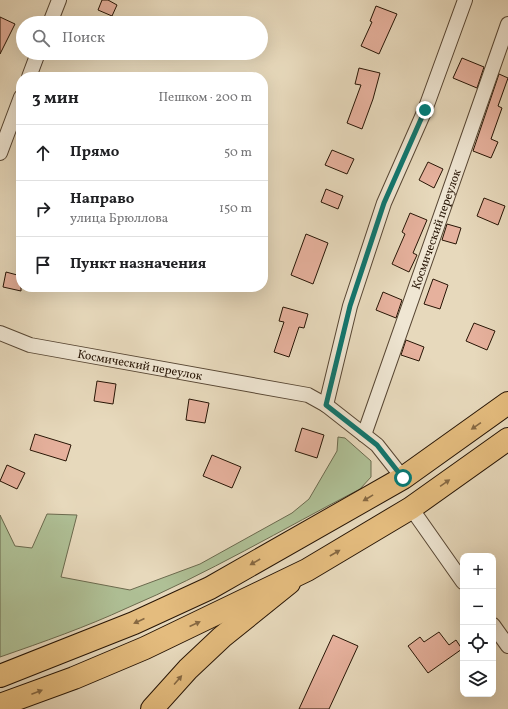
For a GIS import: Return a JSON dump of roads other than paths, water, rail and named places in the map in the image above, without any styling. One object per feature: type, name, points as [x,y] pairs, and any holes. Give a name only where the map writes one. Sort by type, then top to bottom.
[{"type":"main road","points":[[0,676],[127,626],[210,588],[403,478],[508,403]]},
{"type":"main road","points":[[0,705],[74,678],[144,648],[307,570],[411,508],[508,439]]},
{"type":"main road","points":[[152,709],[188,669],[222,636],[307,570]]},
{"type":"street","points":[[53,16],[59,0]]},
{"type":"street","points":[[326,405],[350,306],[384,203],[425,110],[466,0]]},
{"type":"street","name":"Космический переулок","points":[[364,435],[508,24]]},
{"type":"street","points":[[31,72],[35,60]]},
{"type":"street","points":[[0,153],[16,110]]},
{"type":"street","name":"Космический переулок","points":[[0,333],[30,345],[308,396],[326,405],[377,445],[403,478]]},
{"type":"street","points":[[411,508],[460,578]]},
{"type":"street","points":[[496,629],[508,646]]}]
